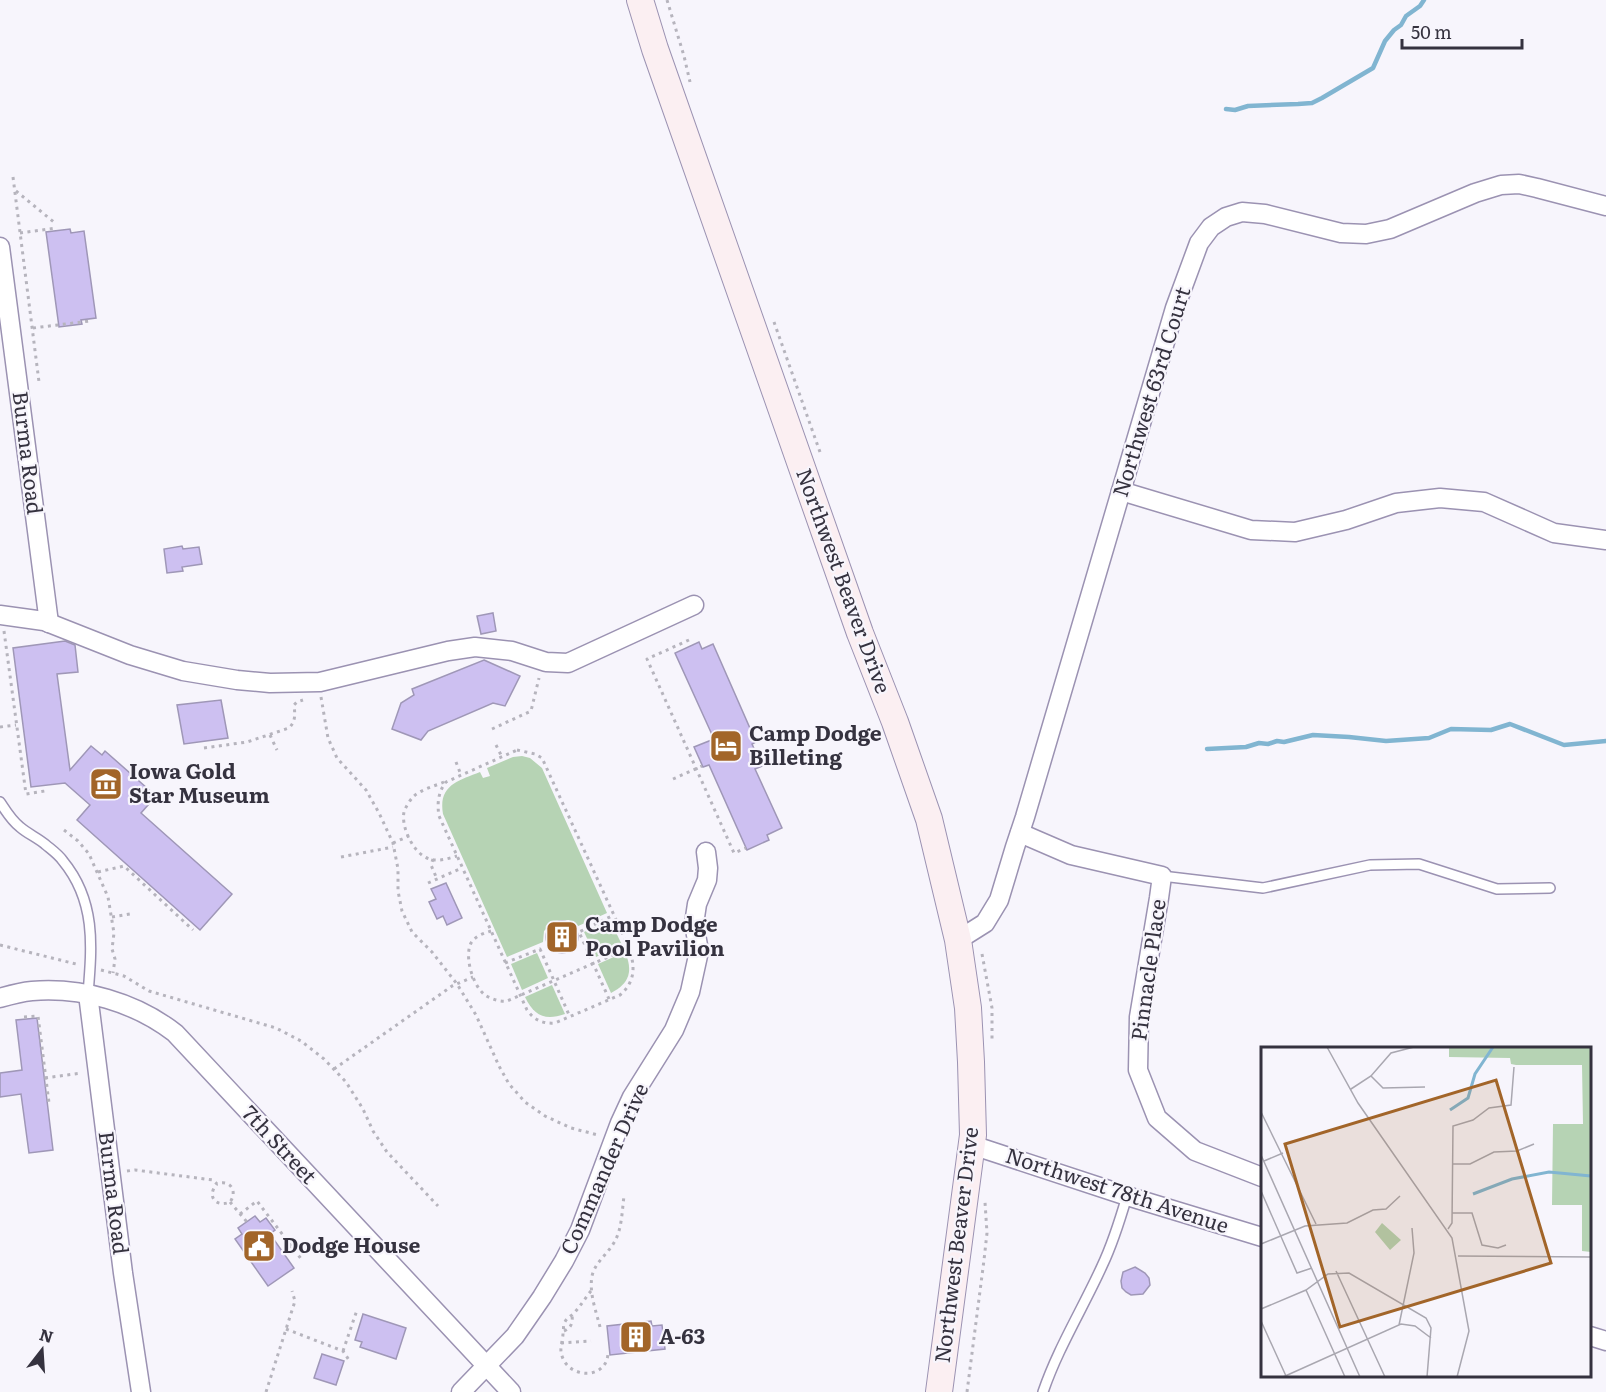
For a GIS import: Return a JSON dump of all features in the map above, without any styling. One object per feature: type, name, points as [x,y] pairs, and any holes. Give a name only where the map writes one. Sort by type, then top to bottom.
[{"type":"main road","name":"Northwest Beaver Drive","points":[[640,0],[655,49],[860,633],[928,819],[958,940],[968,1008],[972,1144],[939,1392]]},
{"type":"street","name":"Northwest 63rd Court","points":[[958,940],[986,923],[999,900],[1175,308],[1199,243],[1211,227],[1226,217],[1242,212],[1265,214],[1341,233],[1366,234],[1390,229],[1474,192],[1501,185],[1519,184],[1606,206]]},
{"type":"street","name":"Burma Road","points":[[0,247],[48,623]]},
{"type":"street","points":[[1121,491],[1251,530],[1295,532],[1346,520],[1396,503],[1440,498],[1484,502],[1554,534],[1606,540]]},
{"type":"street","points":[[1,615],[48,623],[130,655],[183,671],[270,683],[320,681],[448,651],[475,647],[512,651],[543,661],[568,663],[694,605]]},
{"type":"street","points":[[1020,834],[1071,855],[1162,876]]},
{"type":"street","name":"Commander Drive","points":[[462,1392],[514,1336],[564,1261],[580,1230],[632,1097],[674,1030],[690,992],[699,951],[694,924],[697,904],[708,874],[706,852]]},
{"type":"street","name":"Pinnacle Place","points":[[1162,876],[1138,1017],[1138,1070],[1157,1118],[1195,1150],[1261,1176]]},
{"type":"street","name":"7th Street","points":[[0,998],[40,990],[88,994],[116,1001],[137,1010],[158,1020],[175,1033],[511,1392]]},
{"type":"street","name":"Burma Road","points":[[88,994],[123,1273],[141,1392]]},
{"type":"street","name":"Northwest 78th Avenue","points":[[972,1144],[1127,1196],[1261,1236]]},
{"type":"street","points":[[1591,1336],[1606,1341]]},
{"type":"lane","points":[[0,802],[9,817],[20,828],[39,838],[63,860],[85,900],[92,952],[88,994]]},
{"type":"lane","points":[[1162,876],[1263,888],[1370,865],[1419,864],[1497,889],[1550,888]]},
{"type":"lane","points":[[1043,1392],[1058,1354],[1113,1241],[1127,1196]]},
{"type":"path","points":[[13,177],[39,382]]},
{"type":"path","points":[[15,190],[55,223]]},
{"type":"path","points":[[20,232],[56,228]]},
{"type":"path","points":[[32,328],[90,321]]},
{"type":"path","points":[[1,615],[26,794],[45,791]]},
{"type":"path","points":[[689,640],[647,659],[734,854],[746,848]]},
{"type":"path","points":[[492,729],[531,711],[543,661]]},
{"type":"path","points":[[320,696],[327,738],[337,758],[366,790],[393,845],[402,911],[412,932],[432,952],[457,984],[476,1015],[509,1084],[525,1102],[545,1116],[571,1128],[615,1138]]},
{"type":"path","points":[[204,748],[247,742],[289,728],[294,724],[294,705],[309,699]]},
{"type":"path","points":[[0,727],[16,724]]},
{"type":"path","points":[[270,735],[277,750]]},
{"type":"path","points":[[496,745],[502,757]]},
{"type":"path","points":[[446,782],[438,798],[439,816],[457,855],[505,963],[531,1016],[547,1024],[555,1023],[621,995],[625,991],[634,976],[634,961],[542,758],[517,750],[419,792],[410,801],[405,808],[404,815],[412,844],[426,858],[441,861],[457,855]]},
{"type":"path","points":[[456,762],[461,775]]},
{"type":"path","points":[[673,779],[702,766]]},
{"type":"path","points":[[64,830],[89,854],[108,897],[114,933],[112,949],[115,959],[112,974]]},
{"type":"path","points":[[341,856],[393,845],[409,836]]},
{"type":"path","points":[[433,859],[431,865],[437,879]]},
{"type":"path","points":[[98,872],[124,866],[193,930]]},
{"type":"path","points":[[428,883],[462,868]]},
{"type":"path","points":[[112,916],[130,914]]},
{"type":"path","points":[[609,1000],[579,932],[614,915]]},
{"type":"path","points":[[491,931],[479,935],[472,941],[468,964],[483,994],[502,1002],[629,948]]},
{"type":"path","points":[[0,945],[124,976],[149,991],[276,1028],[300,1041],[324,1059],[346,1082],[387,1152],[438,1206]]},
{"type":"path","points":[[505,963],[540,949],[570,1017]]},
{"type":"path","points":[[334,1069],[457,984],[473,977]]},
{"type":"path","points":[[24,1017],[38,1016],[49,1103]]},
{"type":"path","points":[[45,1078],[98,1071]]},
{"type":"path","points":[[111,1175],[135,1170],[213,1180],[217,1184]]},
{"type":"path","points":[[223,1182],[230,1185],[234,1195],[230,1202],[219,1204],[214,1200],[212,1190],[217,1184],[223,1182]]},
{"type":"path","points":[[600,1327],[591,1291],[592,1277],[596,1265],[614,1242],[620,1230],[624,1196]]},
{"type":"path","points":[[230,1202],[247,1222]]},
{"type":"path","points":[[240,1214],[257,1202],[302,1260]]},
{"type":"path","points":[[283,1252],[291,1246]]},
{"type":"path","points":[[266,1392],[295,1301],[292,1291]]},
{"type":"path","points":[[591,1291],[573,1315],[567,1317],[563,1326],[561,1354],[566,1364],[574,1371],[583,1374],[593,1373],[602,1368],[608,1361],[608,1353]]},
{"type":"path","points":[[343,1351],[357,1310]]},
{"type":"path","points":[[286,1329],[343,1351],[349,1360]]},
{"type":"path","points":[[561,1343],[591,1341]]},
{"type":"green space","points":[[513,757],[530,758],[542,768],[607,913],[576,927],[569,920],[554,921],[544,931],[543,942],[507,957],[443,814],[442,804],[447,790],[457,782],[480,772],[483,778],[490,776],[487,768]]},
{"type":"green space","points":[[610,920],[622,945],[596,957],[584,932]]},
{"type":"green space","points":[[625,952],[629,965],[628,976],[622,985],[611,993],[598,964]]},
{"type":"green space","points":[[537,953],[548,978],[522,990],[511,964]]},
{"type":"green space","points":[[552,985],[565,1014],[546,1017],[536,1013],[525,997]]},
{"type":"building","points":[[70,229],[71,233],[84,231],[96,318],[81,320],[82,324],[59,327],[46,232]]},
{"type":"building","points":[[182,546],[183,549],[199,547],[202,564],[182,567],[183,571],[167,573],[164,549]]},
{"type":"building","points":[[493,613],[496,631],[481,634],[477,616]]},
{"type":"building","name":"Iowa Gold Star Museum","points":[[65,641],[75,645],[78,672],[57,674],[70,770],[91,746],[102,755],[105,751],[156,796],[141,813],[232,894],[200,930],[77,820],[90,805],[65,783],[31,787],[13,648]]},
{"type":"building","name":"Camp Dodge Billeting","points":[[699,642],[702,649],[713,644],[756,742],[752,744],[762,766],[755,769],[782,828],[767,835],[769,840],[747,850],[709,765],[703,767],[694,747],[714,739],[675,653]]},
{"type":"building","points":[[484,660],[520,676],[505,706],[493,703],[428,731],[421,740],[392,729],[401,703],[414,695],[412,689]]},
{"type":"building","points":[[221,700],[228,738],[184,744],[177,705]]},
{"type":"building","points":[[446,883],[462,918],[447,925],[443,916],[437,919],[429,902],[436,899],[431,889]]},
{"type":"building","name":"Camp Dodge Pool Pavilion","points":[[562,921],[573,926],[578,937],[573,948],[562,953],[551,948],[546,937],[551,926]]},
{"type":"building","points":[[37,1018],[53,1150],[29,1153],[21,1094],[0,1097],[0,1073],[22,1070],[16,1020]]},
{"type":"building","name":"Dodge House","points":[[255,1216],[260,1222],[266,1218],[275,1230],[270,1234],[294,1268],[268,1286],[235,1239],[242,1234],[238,1228]]},
{"type":"building","points":[[1135,1267],[1145,1273],[1150,1285],[1143,1294],[1131,1295],[1122,1288],[1121,1281],[1123,1272]]},
{"type":"building","points":[[363,1314],[406,1328],[396,1359],[360,1347],[362,1342],[355,1340]]},
{"type":"building","name":"A-63","points":[[651,1321],[652,1326],[662,1325],[665,1349],[610,1355],[607,1326]]},
{"type":"building","points":[[322,1354],[344,1361],[336,1385],[314,1378]]},
{"type":"waterway","points":[[1226,109],[1312,103],[1322,98],[1373,68],[1385,41],[1401,25],[1406,16],[1420,6],[1424,0]]},
{"type":"waterway","points":[[1207,749],[1284,742],[1313,735],[1386,741],[1429,738],[1451,729],[1491,730],[1510,724],[1564,745],[1606,741]]},
{"type":"place","name":"Camp Dodge Billeting","points":[[726,746]]},
{"type":"place","name":"Iowa Gold Star Museum","points":[[106,784]]},
{"type":"place","name":"Camp Dodge Pool Pavilion","points":[[562,937]]},
{"type":"place","name":"Dodge House","points":[[259,1246]]},
{"type":"place","name":"A-63","points":[[636,1337]]}]
